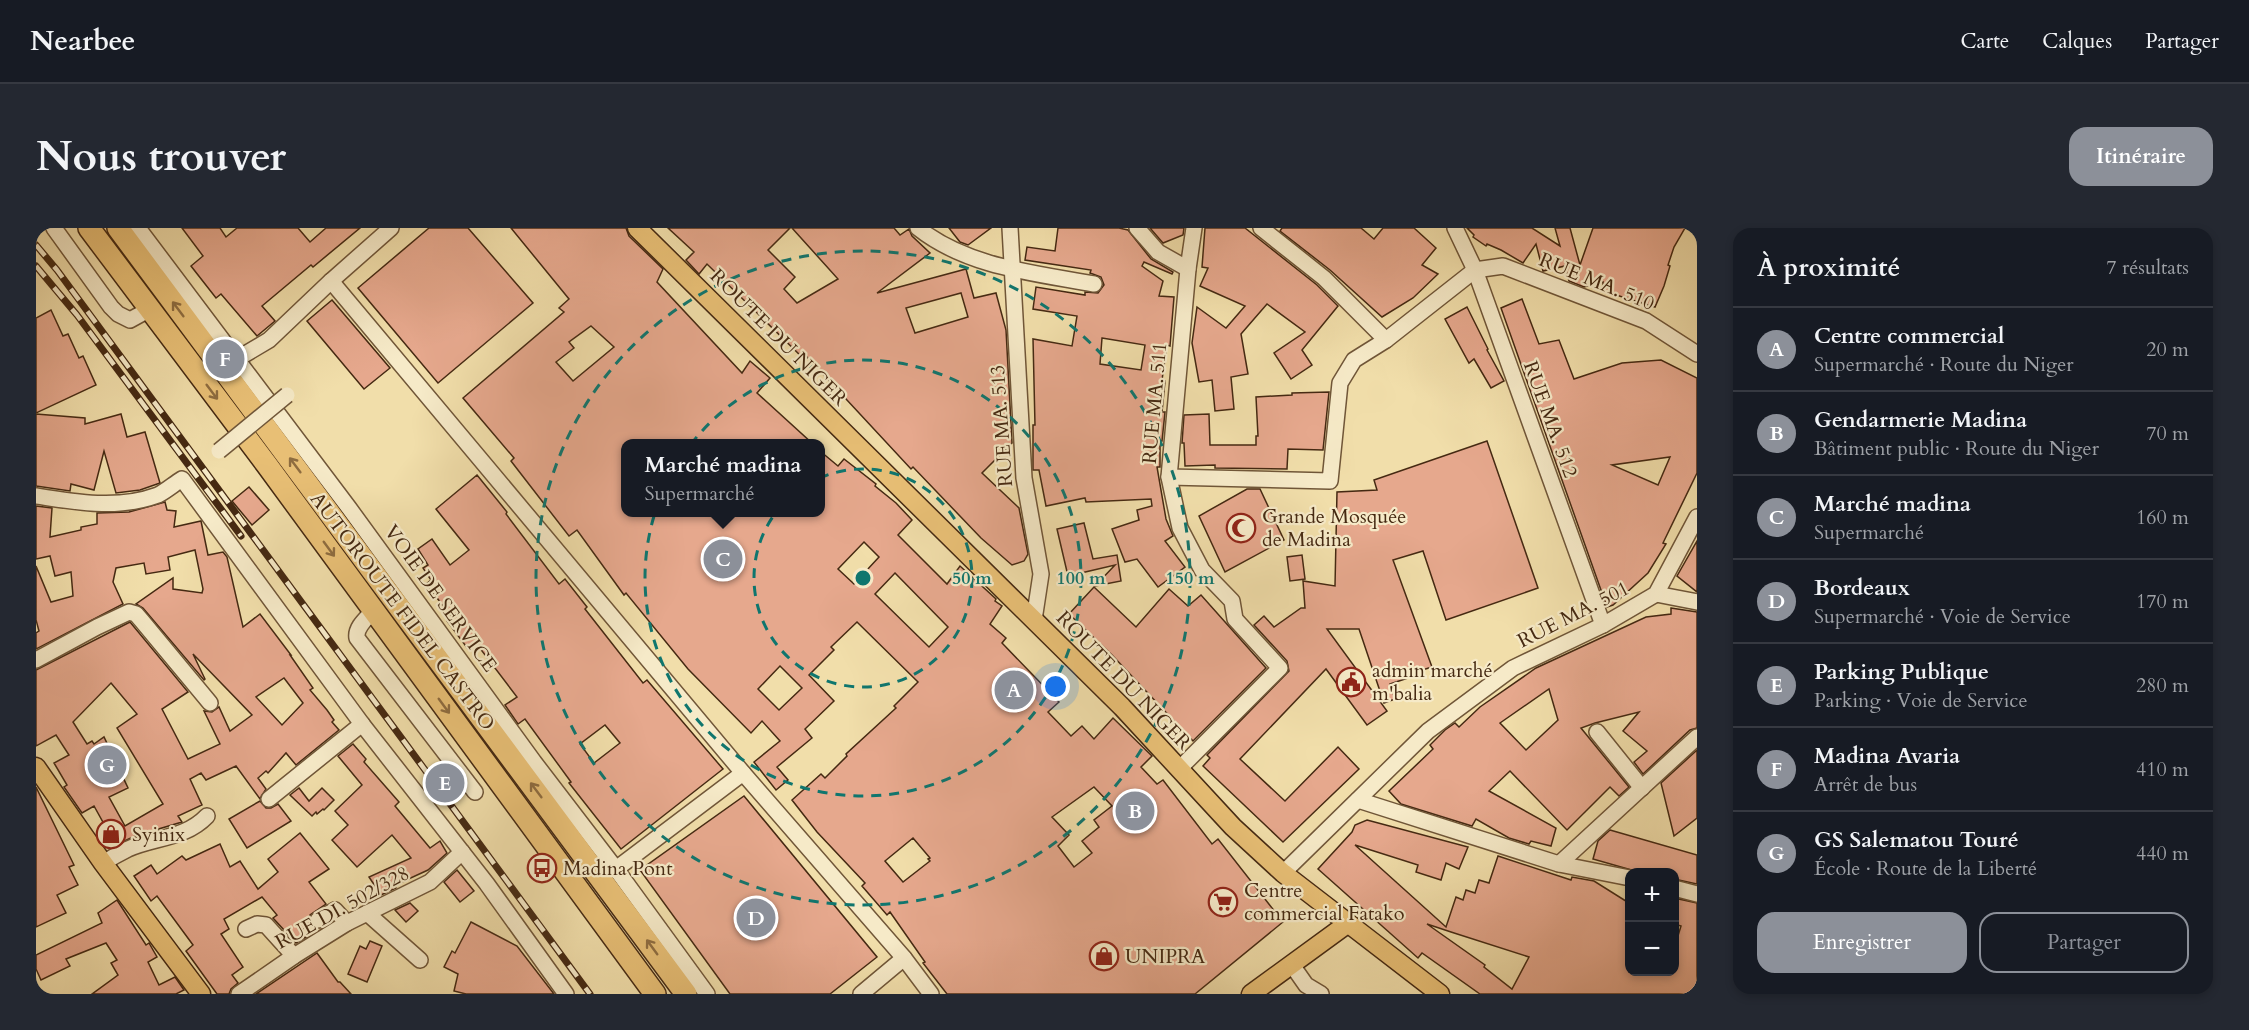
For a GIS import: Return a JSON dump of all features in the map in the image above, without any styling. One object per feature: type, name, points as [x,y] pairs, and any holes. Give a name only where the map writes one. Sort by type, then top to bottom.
[{"type":"highway","name":"AUTOROUTE FIDEL CASTRO","points":[[89,228],[374,610],[655,994]]},
{"type":"highway","name":"AUTOROUTE FIDEL CASTRO","points":[[118,228],[147,254],[687,994]]},
{"type":"highway","points":[[576,886],[641,994]]},
{"type":"main road","name":"ROUTE DU NIGER","points":[[637,228],[1122,707],[1233,827],[1283,873],[1440,994]]},
{"type":"main road","points":[[36,767],[103,863],[201,994]]},
{"type":"main road","points":[[1251,994],[1347,924]]},
{"type":"street","points":[[54,228],[118,314],[130,320],[150,309]]},
{"type":"street","name":"VOIE DE SERVICE","points":[[138,228],[147,254],[237,359],[708,994]]},
{"type":"street","points":[[237,359],[269,340],[391,228]]},
{"type":"street","points":[[918,228],[935,242],[973,258],[1094,284]]},
{"type":"street","name":"RUE MA. 513","points":[[1010,228],[1024,478],[1041,574],[1034,620]]},
{"type":"street","points":[[1137,228],[1158,252],[1188,269]]},
{"type":"street","name":"RUE MA. 511","points":[[1179,769],[1280,668],[1235,619],[1232,601],[1202,570],[1180,528],[1169,477],[1188,269],[1194,228]]},
{"type":"street","points":[[1262,228],[1324,278],[1386,340]]},
{"type":"street","name":"RUE MA. 512","points":[[1455,228],[1475,270],[1603,625]]},
{"type":"street","name":"RUE MA. 510","points":[[1475,270],[1503,266],[1646,321],[1697,354]]},
{"type":"street","points":[[1169,477],[1330,481],[1340,383],[1354,360],[1386,340],[1475,270]]},
{"type":"street","points":[[331,281],[743,773],[904,958],[931,994]]},
{"type":"street","points":[[219,452],[287,395]]},
{"type":"street","points":[[36,495],[93,505],[131,501],[159,494],[182,479],[362,724],[462,852],[567,994]]},
{"type":"street","name":"RUE MA. 501","points":[[1283,873],[1428,731],[1514,668],[1603,625],[1656,594],[1697,517]]},
{"type":"street","points":[[1656,594],[1697,602]]},
{"type":"street","points":[[374,610],[358,628],[357,638],[475,792]]},
{"type":"street","points":[[36,660],[129,612],[136,614],[210,703]]},
{"type":"street","points":[[269,800],[362,724]]},
{"type":"street","points":[[1597,732],[1642,788]]},
{"type":"street","points":[[1558,864],[1697,736]]},
{"type":"street","points":[[616,869],[743,773]]},
{"type":"street","points":[[1358,800],[1558,864],[1625,877]]},
{"type":"street","points":[[103,863],[129,848],[179,835],[198,825],[207,816]]},
{"type":"street","name":"RUE DI. 502/328","points":[[239,994],[347,923],[430,882],[462,852]]},
{"type":"street","points":[[1679,889],[1697,894]]},
{"type":"street","points":[[318,920],[335,909],[347,923]]},
{"type":"street","points":[[367,912],[420,960]]},
{"type":"street","points":[[246,929],[257,924],[266,925],[294,956]]},
{"type":"street","points":[[861,994],[904,958]]},
{"type":"street","points":[[1292,965],[1306,985],[1321,994]]},
{"type":"building","points":[[182,228],[220,228],[226,237],[237,228],[298,228],[310,242],[326,228],[360,228],[262,306],[275,321],[257,336],[221,294],[216,298],[191,266],[203,256]]},
{"type":"building","points":[[429,228],[468,228],[533,303],[438,383],[358,288]]},
{"type":"building","points":[[511,228],[626,228],[629,236],[663,269],[657,282],[742,373],[750,361],[770,378],[757,393],[808,439],[621,439],[621,517],[825,517],[825,455],[838,466],[844,459],[876,484],[875,486],[912,520],[898,535],[947,584],[960,566],[1002,606],[990,624],[1006,638],[1002,643],[1059,702],[1048,712],[1071,736],[1082,726],[1094,739],[1113,718],[1152,756],[1141,767],[1157,784],[1163,780],[1212,844],[1218,839],[1283,922],[1195,994],[947,994],[923,963],[925,962],[890,912],[887,915],[862,886],[865,883],[817,832],[792,800],[821,774],[825,778],[847,756],[846,754],[896,708],[894,706],[918,682],[857,622],[831,647],[834,650],[809,675],[834,701],[805,729],[812,738],[777,767],[788,780],[776,790],[754,762],[780,741],[762,721],[751,733],[688,669],[626,593],[624,595],[577,530],[569,536],[511,461],[514,458],[463,398],[564,312],[559,308],[569,299]],"holes":[[[591,326],[614,347],[573,381],[556,362],[574,348],[569,342]],[[864,542],[879,557],[854,584],[838,569]],[[895,573],[948,627],[929,647],[875,594]],[[780,666],[802,688],[779,710],[758,689]],[[1094,787],[1112,806],[1094,820],[1099,827],[1082,841],[1092,853],[1074,867],[1058,846],[1069,835],[1052,817]],[[913,838],[930,858],[928,859],[930,861],[903,882],[885,861]]]},
{"type":"building","points":[[668,228],[790,228],[768,250],[795,277],[784,289],[797,303],[838,279],[792,228],[894,228],[900,235],[909,229],[912,236],[930,253],[877,293],[966,269],[974,298],[996,293],[1006,330],[1012,443],[982,473],[1019,508],[1028,554],[1024,561],[1012,565],[981,538],[913,467],[911,469],[807,357],[804,359],[707,264],[699,274],[686,260],[694,252]],"holes":[[[961,293],[968,317],[915,333],[906,308]]]},
{"type":"building","points":[[949,228],[991,228],[968,245],[960,242]]},
{"type":"building","points":[[1058,228],[1119,228],[1128,230],[1151,259],[1173,272],[1172,274],[1144,262],[1142,266],[1163,281],[1159,296],[1174,297],[1170,346],[1167,345],[1162,380],[1165,381],[1162,412],[1165,412],[1162,441],[1160,441],[1160,467],[1157,467],[1166,519],[1173,536],[1165,541],[1185,567],[1158,587],[1137,559],[1125,562],[1112,529],[1139,520],[1137,510],[1152,506],[1151,499],[1086,502],[1085,498],[1046,506],[1039,470],[1033,470],[1033,425],[1035,425],[1033,339],[1072,346],[1077,316],[1033,309],[1036,287],[1085,295],[1085,292],[1098,293],[1104,285],[1101,277],[1090,273],[1091,270],[1025,260],[1027,247],[1055,251]],"holes":[[[1102,338],[1145,345],[1141,370],[1100,364]]]},
{"type":"building","points":[[1150,228],[1184,228],[1183,235],[1163,243]]},
{"type":"building","points":[[1205,228],[1245,228],[1317,285],[1338,306],[1302,350],[1312,365],[1291,379],[1274,353],[1305,332],[1267,304],[1241,334],[1248,374],[1231,377],[1234,409],[1215,411],[1212,380],[1199,382],[1192,343],[1197,307],[1226,328],[1245,306],[1200,286],[1208,268],[1202,267]]},
{"type":"building","points":[[1282,228],[1361,228],[1374,239],[1383,228],[1414,228],[1436,248],[1422,265],[1438,274],[1413,298],[1382,317],[1330,270],[1280,231]]},
{"type":"building","points":[[1467,228],[1532,228],[1560,246],[1555,228],[1570,228],[1580,265],[1593,228],[1685,228],[1674,247],[1664,286],[1655,307],[1603,291],[1603,282],[1584,287],[1569,281],[1565,266],[1543,271],[1536,244],[1523,263],[1501,250],[1487,244],[1486,246],[1473,237],[1474,235]]},
{"type":"building","points":[[1522,299],[1539,344],[1559,340],[1574,379],[1622,363],[1661,360],[1697,378],[1697,473],[1663,543],[1666,544],[1648,573],[1613,605],[1607,607],[1501,308]],"holes":[[[1670,457],[1658,485],[1612,465]]]},
{"type":"building","points":[[332,300],[390,368],[364,389],[307,321]]},
{"type":"building","points":[[1467,307],[1504,381],[1491,388],[1474,359],[1469,363],[1445,319]]},
{"type":"building","points":[[51,310],[63,336],[68,334],[79,358],[83,356],[96,385],[36,413],[36,318]]},
{"type":"building","points":[[1329,392],[1323,450],[1288,449],[1287,469],[1215,468],[1215,465],[1185,466],[1184,443],[1182,443],[1184,415],[1209,414],[1210,445],[1256,445],[1256,436],[1258,436],[1256,397]]},
{"type":"building","points":[[36,414],[85,418],[85,424],[121,414],[127,437],[145,432],[160,483],[140,490],[116,493],[104,451],[94,490],[71,484],[70,491],[36,486]]},
{"type":"building","points":[[1487,441],[1538,588],[1446,620],[1423,551],[1393,560],[1432,667],[1419,671],[1420,674],[1390,684],[1395,699],[1384,703],[1359,629],[1327,629],[1387,711],[1367,725],[1326,669],[1240,759],[1285,801],[1338,747],[1359,769],[1283,842],[1203,766],[1210,758],[1207,755],[1289,671],[1287,661],[1254,625],[1264,616],[1274,627],[1301,608],[1305,608],[1303,581],[1335,586],[1337,492],[1377,490],[1374,480]]},
{"type":"building","points":[[477,475],[559,584],[565,579],[587,607],[585,609],[643,683],[647,680],[723,769],[621,849],[569,783],[571,782],[525,719],[518,724],[505,705],[517,697],[476,643],[468,649],[447,621],[452,617],[426,584],[431,580],[423,568],[428,565],[418,549],[432,539],[450,565],[469,550],[436,509]],"holes":[[[605,725],[620,743],[594,763],[580,744]]]},
{"type":"building","points":[[249,487],[269,510],[252,525],[232,501]]},
{"type":"building","name":"Grande Mosquée de Madina","points":[[1247,489],[1260,489],[1284,540],[1225,572],[1199,516]]},
{"type":"building","points":[[165,502],[167,510],[176,511],[174,527],[201,521],[208,555],[223,552],[227,557],[243,627],[260,614],[291,655],[313,688],[310,690],[327,710],[334,720],[332,722],[339,730],[296,765],[286,753],[268,773],[266,771],[258,778],[266,789],[260,799],[236,766],[206,780],[201,773],[190,779],[202,805],[178,816],[182,822],[135,836],[110,848],[104,838],[110,835],[94,806],[82,813],[64,787],[67,785],[54,763],[69,755],[56,735],[36,746],[36,670],[130,622],[188,692],[162,709],[188,759],[220,744],[204,711],[212,712],[219,707],[230,731],[252,715],[193,654],[204,680],[143,608],[136,604],[173,578],[173,589],[202,593],[195,550],[168,557],[170,570],[146,574],[144,563],[116,568],[113,582],[123,604],[36,649],[36,633],[39,631],[36,620],[36,566],[51,602],[73,596],[71,572],[55,576],[50,556],[36,559],[36,506],[52,508],[50,537],[97,524],[97,513],[129,512]],"holes":[[[284,678],[303,703],[282,725],[256,697]],[[111,683],[137,714],[117,728],[163,804],[125,826],[109,797],[128,788],[104,737],[94,744],[92,741],[87,744],[73,722]]]},
{"type":"building","points":[[1084,523],[1093,559],[1117,555],[1121,581],[1095,586],[1115,565],[1068,576],[1057,529]]},
{"type":"building","points":[[1697,541],[1697,592],[1677,576]]},
{"type":"building","points":[[1302,555],[1305,579],[1290,581],[1287,557]]},
{"type":"building","points":[[1094,587],[1136,627],[1169,589],[1188,606],[1201,595],[1266,668],[1193,741],[1112,655],[1069,614]]},
{"type":"building","points":[[1671,608],[1697,612],[1697,728],[1690,730],[1643,774],[1634,762],[1647,751],[1623,731],[1639,712],[1581,728],[1629,787],[1619,796],[1610,787],[1567,830],[1510,771],[1489,791],[1556,828],[1551,846],[1531,841],[1529,844],[1509,838],[1476,819],[1472,826],[1401,804],[1389,791],[1433,749],[1430,745],[1445,730],[1455,723],[1459,727],[1480,707],[1536,668],[1646,617],[1671,614]],"holes":[[[1549,689],[1558,720],[1526,750],[1500,723]]]},
{"type":"building","points":[[353,744],[366,759],[364,762],[399,802],[395,806],[430,848],[440,841],[447,853],[428,870],[393,886],[396,888],[381,895],[369,877],[411,858],[392,835],[357,867],[332,840],[348,825],[335,811],[362,785],[338,756]]},
{"type":"building","points":[[1697,750],[1697,818],[1674,836],[1661,783]]},
{"type":"building","points":[[36,787],[74,865],[69,867],[78,885],[57,895],[66,913],[36,927]]},
{"type":"building","points":[[299,788],[309,801],[322,788],[334,800],[324,810],[312,816],[290,795]]},
{"type":"building","points":[[744,796],[877,957],[830,994],[730,994],[640,870]]},
{"type":"building","points":[[260,801],[266,808],[278,804],[291,821],[247,848],[229,819]]},
{"type":"building","points":[[1367,820],[1468,847],[1459,869],[1446,863],[1441,880],[1416,872],[1418,865],[1355,845],[1446,927],[1456,897],[1463,900],[1466,890],[1475,893],[1479,880],[1489,883],[1498,856],[1571,880],[1572,877],[1594,881],[1625,900],[1625,976],[1679,976],[1681,926],[1679,925],[1679,899],[1697,903],[1697,994],[1480,994],[1422,953],[1418,958],[1318,869],[1352,832],[1355,825]],"holes":[[[1427,924],[1529,957],[1512,989],[1484,967],[1485,965]]]},
{"type":"building","points":[[1610,830],[1697,855],[1697,884],[1679,880],[1679,868],[1625,868],[1593,859],[1598,841]]},
{"type":"building","points":[[300,833],[329,869],[309,882],[326,904],[310,915],[309,924],[301,931],[306,937],[296,943],[273,918],[277,915],[262,897],[224,919],[229,929],[221,934],[243,967],[232,975],[238,983],[229,994],[217,994],[186,951],[193,945],[157,896],[151,901],[134,876],[151,865],[157,874],[182,856],[186,860],[220,844],[230,867],[240,861],[258,889],[278,872],[268,859]]},
{"type":"building","points":[[457,870],[474,891],[460,902],[444,882]]},
{"type":"building","points":[[117,900],[146,945],[149,943],[157,957],[148,962],[159,985],[175,977],[184,990],[176,994],[92,994],[118,975],[111,963],[117,960],[106,943],[66,959],[70,966],[41,980],[36,969],[36,955],[102,923],[98,913]]},
{"type":"building","points":[[410,903],[418,911],[406,922],[395,910]]},
{"type":"building","points":[[471,922],[517,946],[554,994],[466,994],[454,991],[458,974],[444,967],[452,951],[455,953]]},
{"type":"building","points":[[370,941],[382,946],[367,982],[348,974],[360,946],[366,949]]},
{"type":"building","points":[[317,953],[338,982],[351,994],[256,994]]},
{"type":"railway","points":[[36,245],[57,270],[590,994]]},
{"type":"railway","points":[[36,266],[77,315],[241,536]]},
{"type":"place","name":"Madina Avaria","points":[[225,359]]},
{"type":"place","name":"Grande Mosquée de Madina","points":[[1241,528]]},
{"type":"place","name":"Marché madina","points":[[723,559]]},
{"type":"place","name":"admin marché m'balia","points":[[1351,682]]},
{"type":"place","name":"Centre commercial","points":[[1014,690]]},
{"type":"place","name":"GS Salematou Touré","points":[[107,765]]},
{"type":"place","name":"Parking Publique","points":[[445,783]]},
{"type":"place","name":"Gendarmerie Madina","points":[[1135,811]]},
{"type":"place","name":"Syinix","points":[[111,834]]},
{"type":"place","name":"Madina Pont","points":[[542,868]]},
{"type":"place","name":"Centre commercial Fatako","points":[[1223,902]]},
{"type":"place","name":"Bordeaux","points":[[756,918]]},
{"type":"place","name":"UNIPRA","points":[[1104,956]]}]
